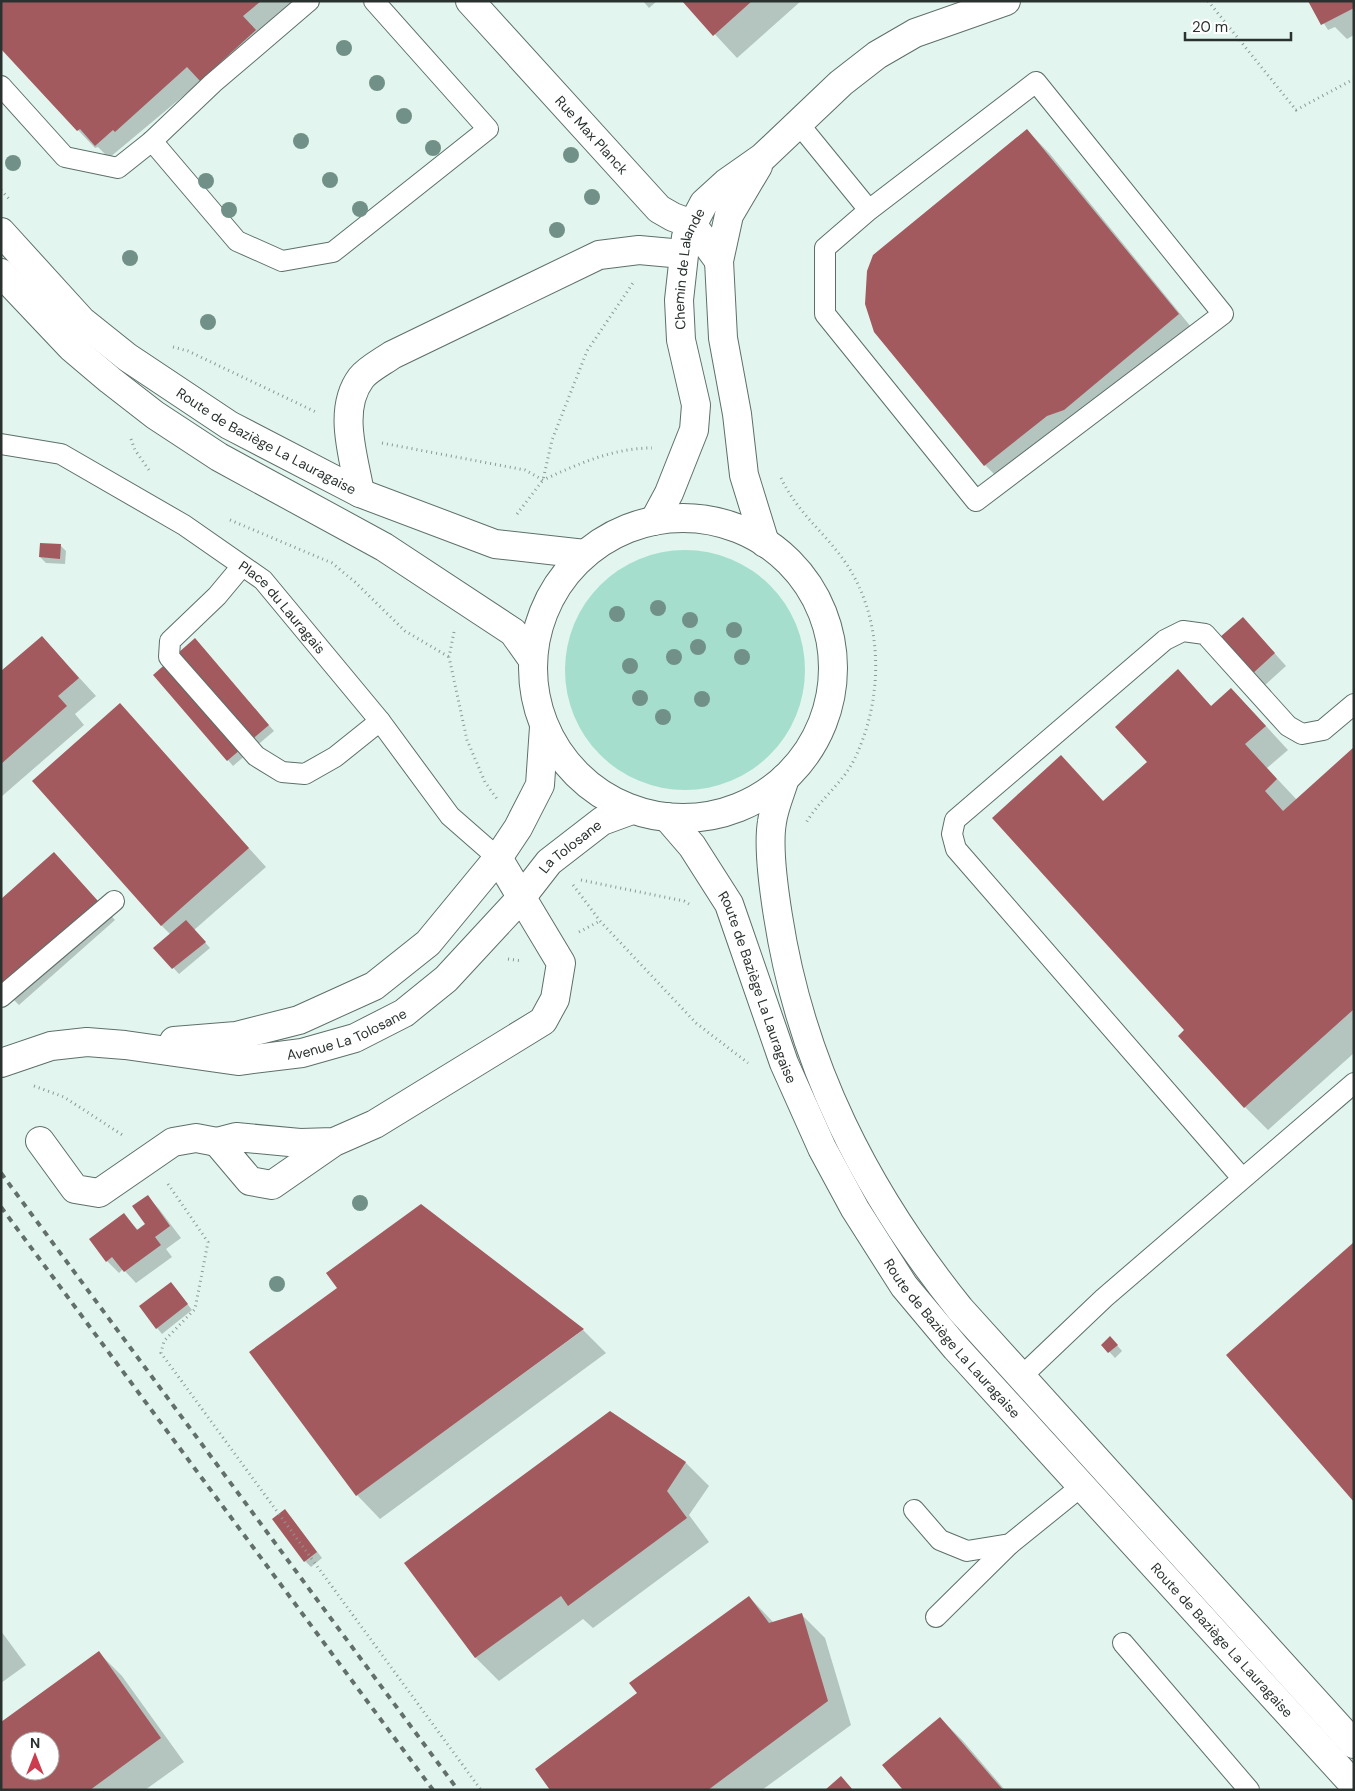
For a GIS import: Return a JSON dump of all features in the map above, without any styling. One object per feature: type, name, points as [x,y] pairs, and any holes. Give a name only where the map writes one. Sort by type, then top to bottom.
[{"type":"main road","name":"Rue Max Planck","points":[[470,1],[659,209],[692,224]]},
{"type":"main road","name":"Chemin de Lalande","points":[[654,521],[669,494],[694,430],[696,405],[681,340],[679,300],[683,254],[692,224],[704,203],[726,183],[763,157],[841,83],[877,55],[915,34],[1006,1]]},
{"type":"main road","name":"Chemin de Lalande","points":[[763,157],[729,215],[719,261],[723,338],[737,414],[744,474],[765,543]]},
{"type":"main road","points":[[692,224],[719,261]]},
{"type":"main road","name":"Route de Baziège La Lauragaise","points":[[1,232],[82,321],[127,357],[229,425],[360,494],[495,544],[585,554]]},
{"type":"main road","points":[[360,494],[349,429],[350,396],[362,376],[392,355],[599,256],[638,250],[683,254]]},
{"type":"main road","points":[[1,273],[71,347],[155,415],[219,457],[368,538],[417,568],[513,632],[533,660]]},
{"type":"main road","points":[[683,518],[712,521],[740,529],[765,543],[791,564],[812,591],[826,622],[833,656],[832,689],[823,722],[807,753],[785,778],[759,798],[730,811],[699,817],[666,817],[632,810],[604,796],[580,777],[559,754],[544,727],[534,694],[533,660],[537,631],[548,602],[564,576],[585,554],[606,539],[629,528],[654,521],[683,518]]},
{"type":"main road","points":[[216,1142],[250,1181],[272,1185],[334,1142],[375,1124],[542,1021],[555,999],[562,964],[498,858],[518,828],[540,785],[544,727]]},
{"type":"main road","name":"Route de Baziège La Lauragaise","points":[[785,778],[772,823],[775,894],[784,950],[803,1022],[834,1109],[871,1182],[921,1260],[960,1309],[1354,1744]]},
{"type":"main road","name":"La Tolosane","points":[[521,898],[549,862],[567,847],[602,821],[632,810]]},
{"type":"main road","name":"Route de Baziège La Lauragaise","points":[[666,817],[692,846],[729,904],[784,1063],[822,1148],[855,1209],[916,1300],[956,1348],[1083,1485],[1354,1785]]},
{"type":"main road","name":"Avenue La Tolosane","points":[[125,1045],[236,1036],[299,1020],[374,986],[428,943],[498,858]]},
{"type":"main road","name":"Avenue La Tolosane","points":[[1,1063],[8,1059],[51,1046],[87,1042],[125,1045],[238,1061],[302,1054],[355,1038],[404,1013],[446,979],[521,898]]},
{"type":"main road","points":[[40,1141],[75,1189],[99,1193],[139,1148],[196,1138],[216,1142],[236,1137],[300,1144],[334,1142]]},
{"type":"lane","points":[[1,86],[65,157],[118,168],[152,141],[213,83],[309,1]]},
{"type":"lane","points":[[152,141],[237,241],[282,261],[333,252],[488,129],[374,1]]},
{"type":"lane","points":[[1036,82],[1223,314],[976,500],[825,314],[825,248],[869,210],[1036,82]]},
{"type":"lane","points":[[798,124],[869,210]]},
{"type":"lane","name":"Place du Lauragais","points":[[1,444],[61,454],[184,525],[263,580],[380,721],[450,816],[498,858]]},
{"type":"lane","points":[[242,566],[217,596],[170,641],[169,658],[256,756],[282,772],[305,774],[335,758],[380,721]]},
{"type":"lane","points":[[1242,1178],[956,849],[952,834],[956,820],[1165,640],[1183,631],[1205,634],[1288,726],[1302,734],[1323,730],[1354,704]]},
{"type":"lane","points":[[1,997],[114,901]]},
{"type":"lane","points":[[1022,1376],[1104,1298],[1354,1082]]},
{"type":"lane","points":[[936,1617],[1010,1544],[1083,1485]]},
{"type":"lane","points":[[914,1510],[940,1540],[967,1551],[1010,1544]]},
{"type":"lane","points":[[1123,1642],[1249,1790]]},
{"type":"path","points":[[1208,1],[1296,110],[1354,79]]},
{"type":"path","points":[[1,190],[14,205]]},
{"type":"path","points":[[516,516],[543,480],[552,440],[587,351],[634,282]]},
{"type":"path","points":[[169,346],[188,351],[327,417]]},
{"type":"path","points":[[379,442],[525,470],[543,480]]},
{"type":"path","points":[[543,480],[590,459],[635,448],[657,448]]},
{"type":"path","points":[[778,473],[794,504],[842,557],[859,585],[872,626],[877,663],[868,727],[853,761],[833,791],[811,816],[804,828]]},
{"type":"path","points":[[456,624],[449,657],[467,740],[485,782],[501,804]]},
{"type":"path","points":[[575,878],[684,901],[690,905]]},
{"type":"path","points":[[572,884],[600,921],[696,1023],[756,1069]]},
{"type":"path","points":[[30,1085],[64,1097],[139,1148],[208,1242],[196,1309],[164,1341],[162,1353],[481,1790]]},
{"type":"green space","points":[[685,550],[708,552],[731,559],[752,570],[770,585],[785,603],[796,624],[803,647],[805,670],[803,693],[796,716],[785,737],[770,755],[752,770],[731,781],[708,788],[685,790],[662,788],[639,781],[618,770],[600,755],[585,737],[574,716],[567,693],[565,670],[567,647],[574,624],[585,603],[600,585],[618,570],[639,559],[662,552]]},
{"type":"building","points":[[1,1],[261,1],[243,16],[256,30],[200,81],[187,67],[115,132],[113,130],[95,146],[80,129],[77,131],[1,49]]},
{"type":"building","points":[[682,1],[752,1],[713,36]]},
{"type":"building","points":[[1308,1],[1354,1],[1354,8],[1321,25]]},
{"type":"building","points":[[1027,129],[1179,314],[1064,410],[1047,416],[984,466],[874,332],[865,304],[867,271],[873,255]]},
{"type":"building","points":[[40,543],[61,544],[60,559],[39,557]]},
{"type":"building","points":[[1243,617],[1275,653],[1251,675],[1219,638]]},
{"type":"building","points":[[42,636],[79,678],[58,696],[67,706],[1,764],[1,671]]},
{"type":"building","points":[[195,638],[269,725],[227,761],[153,675]]},
{"type":"building","points":[[1178,669],[1211,706],[1231,688],[1266,726],[1245,744],[1277,779],[1265,791],[1283,811],[1354,747],[1354,1009],[1244,1108],[1178,1036],[1184,1030],[992,818],[1061,755],[1103,801],[1147,762],[1115,727]]},
{"type":"building","points":[[120,703],[249,848],[161,926],[32,781]]},
{"type":"building","points":[[54,852],[98,901],[1,988],[1,899]]},
{"type":"building","points":[[186,920],[206,942],[172,969],[153,948]]},
{"type":"building","points":[[148,1195],[170,1226],[155,1237],[161,1245],[124,1272],[112,1257],[106,1262],[89,1239],[124,1213],[137,1230],[145,1224],[132,1206]]},
{"type":"building","points":[[421,1204],[584,1329],[356,1496],[249,1352],[337,1288],[326,1273]]},
{"type":"building","points":[[1354,1242],[1354,1502],[1226,1355]]},
{"type":"building","points":[[171,1282],[188,1304],[156,1329],[139,1306]]},
{"type":"building","points":[[1110,1336],[1118,1345],[1108,1353],[1101,1345]]},
{"type":"building","points":[[610,1411],[686,1462],[667,1491],[687,1518],[568,1606],[561,1596],[475,1658],[404,1563]]},
{"type":"building","points":[[285,1509],[317,1552],[304,1562],[272,1519]]},
{"type":"building","points":[[749,1596],[769,1623],[802,1613],[828,1701],[708,1790],[550,1790],[535,1769],[637,1693],[629,1683]]},
{"type":"building","points":[[99,1651],[161,1738],[90,1790],[1,1790],[1,1722]]},
{"type":"building","points":[[940,1717],[1003,1790],[903,1790],[882,1765]]},
{"type":"building","points":[[841,1776],[853,1790],[825,1790]]},
{"type":"railway","points":[[1,1173],[458,1790]]},
{"type":"railway","points":[[1,1207],[433,1790]]}]
